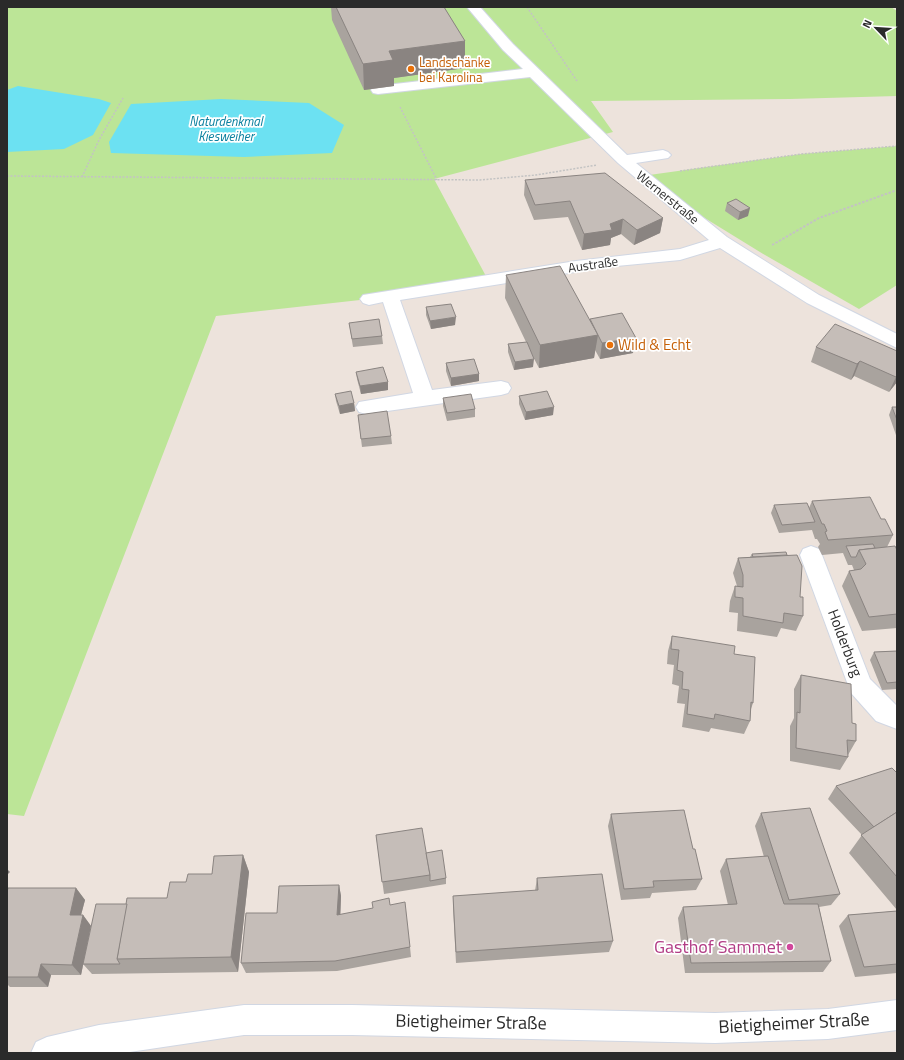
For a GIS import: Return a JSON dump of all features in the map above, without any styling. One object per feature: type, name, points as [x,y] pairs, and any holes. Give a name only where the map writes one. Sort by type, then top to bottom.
[{"type":"street","name":"Wernerstraße","points":[[473,7],[508,47],[623,160],[721,241],[813,299],[897,342]]},
{"type":"street","points":[[384,89],[534,72]]},
{"type":"street","points":[[623,160],[663,155]]},
{"type":"street","name":"Austraße","points":[[369,299],[608,261],[670,255],[707,249],[721,241]]},
{"type":"street","points":[[390,296],[425,398]]},
{"type":"street","points":[[366,407],[501,388]]},
{"type":"street","name":"Holderburg","points":[[811,555],[860,685],[885,713],[897,718]]},
{"type":"street","name":"Bietigheimer Straße","points":[[47,1053],[99,1041],[244,1020],[360,1020],[715,1028],[828,1024],[897,1015]]},
{"type":"path","points":[[384,89],[437,180]]},
{"type":"path","points":[[82,177],[98,140],[123,98]]},
{"type":"path","points":[[642,176],[801,154],[897,146]]},
{"type":"path","points":[[7,176],[480,180],[536,175],[582,167]]},
{"type":"path","points":[[748,258],[819,218],[897,190]]},
{"type":"green space","points":[[7,7],[891,7],[897,11],[897,96],[790,99],[591,101],[613,132],[434,179],[488,280],[369,299],[216,316],[24,816],[7,814]]},
{"type":"green space","points":[[897,146],[897,285],[859,309],[765,255],[656,188],[642,176],[801,154]]},
{"type":"water","points":[[18,86],[99,99],[111,103],[93,135],[64,149],[7,152],[7,90]]},
{"type":"water","name":"Naturdenkmal Kiesweiher","points":[[221,99],[309,103],[344,125],[332,153],[244,157],[111,153],[109,142],[131,104]]},
{"type":"building","points":[[336,7],[444,7],[465,41],[389,51],[393,60],[363,64]]},
{"type":"building","points":[[605,173],[663,218],[637,230],[623,219],[610,224],[612,230],[584,234],[570,201],[535,205],[525,180]]},
{"type":"building","points":[[736,199],[750,208],[740,212],[727,203]]},
{"type":"building","points":[[560,266],[598,335],[540,345],[506,275]]},
{"type":"building","points":[[451,304],[456,317],[430,321],[426,307]]},
{"type":"building","points":[[622,313],[636,338],[602,343],[590,319]]},
{"type":"building","points":[[379,319],[382,336],[352,339],[349,323]]},
{"type":"building","points":[[835,324],[897,351],[896,377],[860,361],[857,364],[816,347]]},
{"type":"building","points":[[527,342],[534,359],[515,362],[508,344]]},
{"type":"building","points":[[474,359],[479,374],[451,378],[446,363]]},
{"type":"building","points":[[383,367],[388,382],[360,386],[356,372]]},
{"type":"building","points":[[351,391],[354,403],[339,406],[335,394]]},
{"type":"building","points":[[547,391],[554,407],[526,412],[519,396]]},
{"type":"building","points":[[471,394],[475,409],[447,413],[443,398]]},
{"type":"building","points":[[892,407],[897,407],[897,420]]},
{"type":"building","points":[[387,411],[391,436],[361,439],[358,415]]},
{"type":"building","points":[[870,497],[881,519],[885,519],[893,535],[828,540],[825,532],[827,531],[824,524],[822,524],[812,501]]},
{"type":"building","points":[[807,503],[815,522],[782,525],[774,505]]},
{"type":"building","points":[[873,544],[875,548],[859,550],[856,557],[851,557],[846,546]]},
{"type":"building","points":[[895,546],[897,550],[897,614],[869,617],[849,571],[861,569],[866,564],[859,550]]},
{"type":"building","points":[[786,552],[787,555],[753,557],[752,554]]},
{"type":"building","points":[[797,555],[802,566],[800,597],[803,597],[803,616],[784,613],[783,623],[743,616],[743,598],[735,597],[735,586],[743,587],[743,575],[738,558]]},
{"type":"building","points":[[672,636],[735,646],[734,654],[755,657],[753,703],[751,702],[750,721],[715,714],[714,719],[687,714],[689,690],[682,689],[683,672],[677,670],[679,650],[671,649]]},
{"type":"building","points":[[897,651],[897,682],[887,683],[874,652]]},
{"type":"building","points":[[801,675],[851,684],[852,723],[856,724],[856,741],[847,740],[848,757],[796,748],[797,712],[800,713]]},
{"type":"building","points":[[892,768],[897,773],[897,812],[874,827],[836,786]]},
{"type":"building","points":[[810,808],[840,894],[789,900],[761,813]]},
{"type":"building","points":[[684,810],[702,879],[653,881],[654,887],[624,889],[611,814]]},
{"type":"building","points":[[897,812],[897,877],[861,835]]},
{"type":"building","points":[[422,828],[430,875],[382,882],[376,835]]},
{"type":"building","points":[[442,850],[446,878],[430,881],[426,853]]},
{"type":"building","points":[[243,855],[231,957],[117,959],[127,898],[167,898],[170,882],[186,882],[188,874],[212,874],[214,856]]},
{"type":"building","points":[[768,856],[784,904],[818,904],[831,961],[691,963],[683,907],[737,904],[726,859]]},
{"type":"building","points":[[602,874],[613,941],[456,952],[453,896],[538,890],[537,878]]},
{"type":"building","points":[[339,885],[337,915],[373,908],[372,902],[389,898],[390,905],[405,902],[410,947],[335,961],[241,963],[246,913],[277,913],[279,886]]},
{"type":"building","points":[[8,888],[76,888],[70,915],[83,915],[72,965],[41,964],[38,977],[7,977]]},
{"type":"building","points":[[96,904],[127,904],[117,959],[120,964],[83,964]]},
{"type":"building","points":[[897,911],[897,964],[864,967],[848,915]]},
{"type":"place","name":"Landschänke bei Karolina","points":[[411,69]]},
{"type":"place","name":"Wild & Echt","points":[[610,345]]},
{"type":"place","name":"Gasthof Sammet","points":[[790,947]]}]
